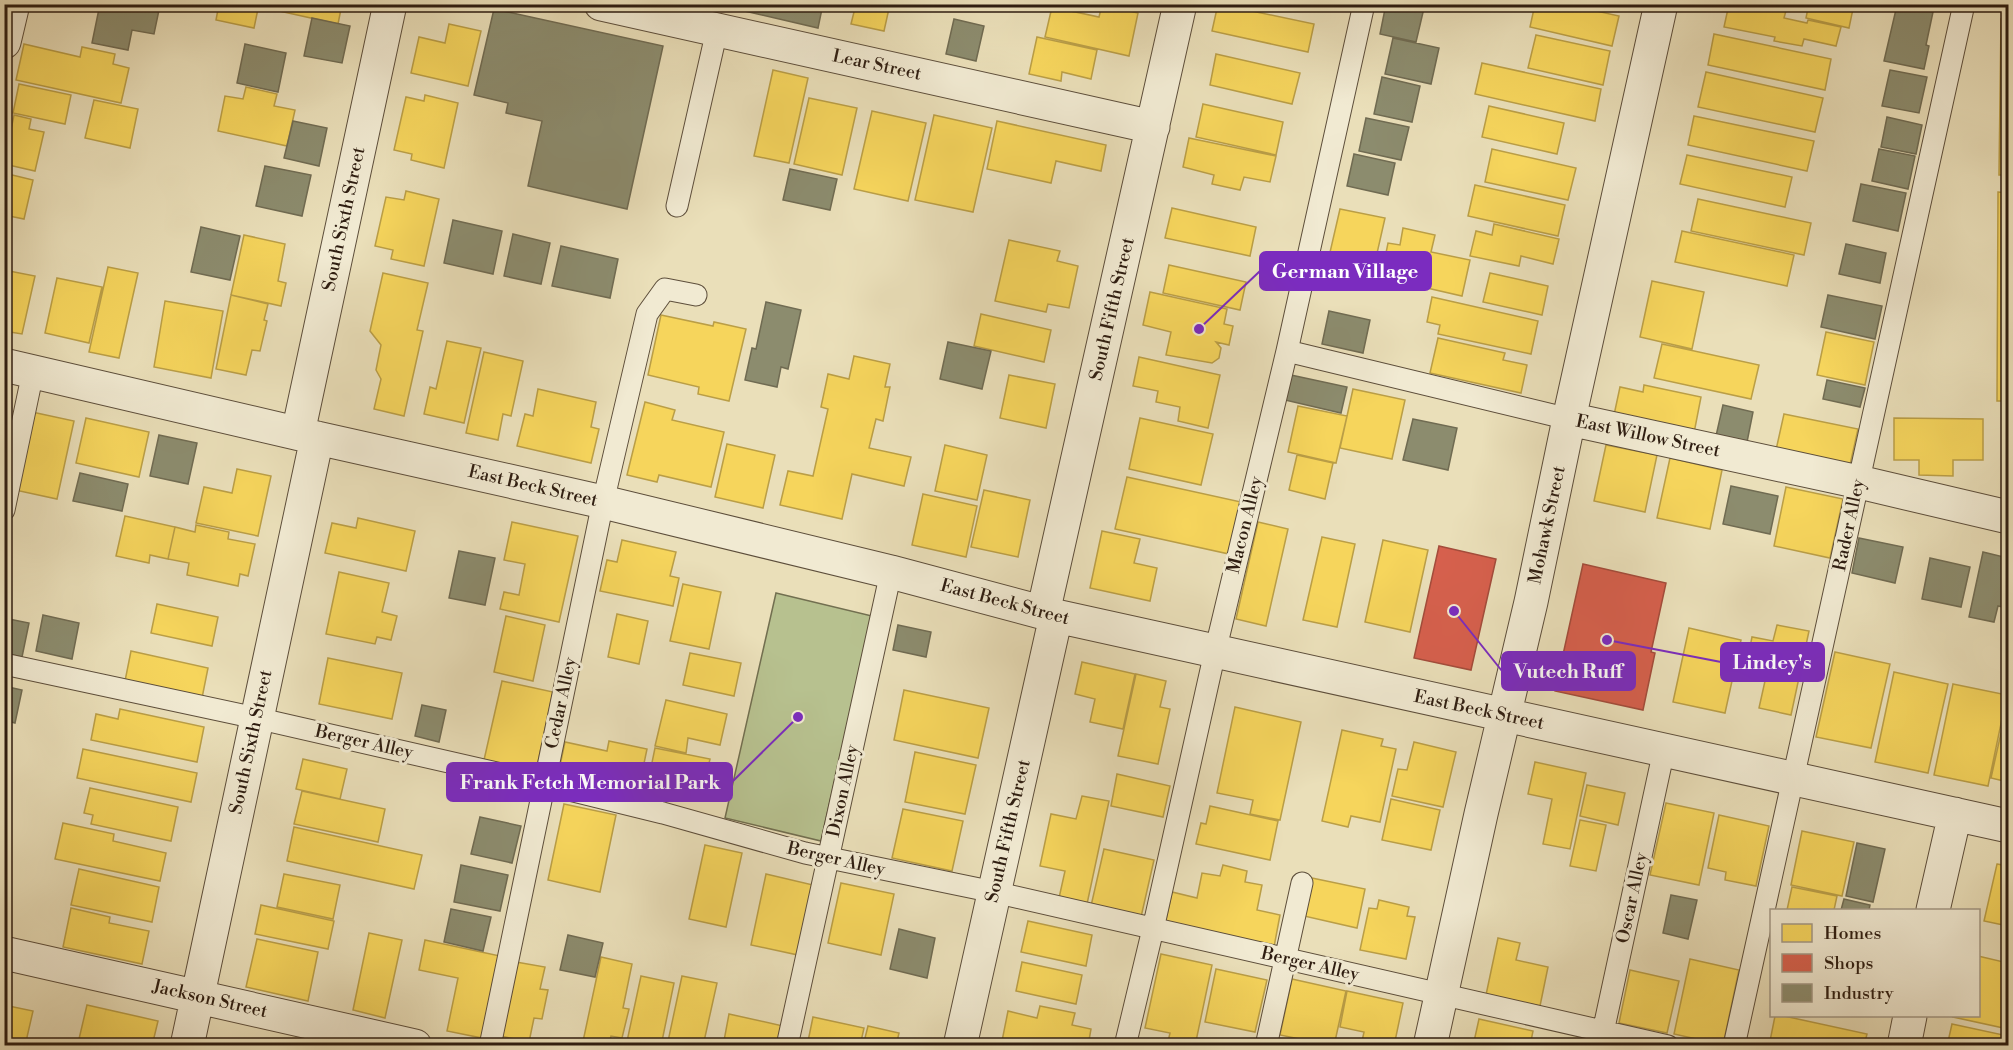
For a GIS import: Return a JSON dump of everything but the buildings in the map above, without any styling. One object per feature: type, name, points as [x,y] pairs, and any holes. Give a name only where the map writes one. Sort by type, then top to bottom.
[{"type":"street","points":[[4,42],[13,4]]},
{"type":"street","name":"South Sixth Street","points":[[187,1046],[256,717],[307,435],[390,4]]},
{"type":"street","name":"Lear Street","points":[[601,4],[1153,126]]},
{"type":"street","name":"South Fifth Street","points":[[960,1046],[1180,4]]},
{"type":"street","name":"Mohawk Street","points":[[1430,1046],[1531,602],[1661,4]]},
{"type":"street","name":"East Beck Street","points":[[19,368],[603,502],[891,572],[1050,614],[1215,652],[2008,826]]},
{"type":"street","name":"East Willow Street","points":[[1569,419],[2008,517]]},
{"type":"street","points":[[1933,909],[1955,814]]},
{"type":"street","name":"Jackson Street","points":[[4,953],[415,1046]]},
{"type":"street","points":[[1904,1046],[1910,1017]]},
{"type":"lane","name":"Macon Alley","points":[[1125,1046],[1287,351],[1364,4]]},
{"type":"lane","name":"Rader Alley","points":[[1734,1046],[1965,4]]},
{"type":"lane","points":[[677,206],[717,30]]},
{"type":"lane","name":"Cedar Alley","points":[[490,1046],[603,502],[647,314],[665,290],[696,295]]},
{"type":"lane","name":"East Willow Street","points":[[1287,351],[1569,419]]},
{"type":"lane","points":[[4,510],[19,368]]},
{"type":"lane","name":"Dixon Alley","points":[[787,1046],[891,572]]},
{"type":"lane","name":"Berger Alley","points":[[4,664],[256,717],[545,784],[828,858],[994,892],[1442,994],[1601,1038],[1668,1046]]},
{"type":"lane","name":"Oscar Alley","points":[[1601,1038],[1664,750]]},
{"type":"lane","points":[[1266,1046],[1302,882]]},
{"type":"green space","points":[[776,593],[872,616],[821,841],[725,818]]},
{"type":"place","name":"German Village","points":[[1199,329]]},
{"type":"place","name":"Vutech Ruff","points":[[1454,611]]},
{"type":"place","name":"Lindey's","points":[[1607,640]]},
{"type":"place","name":"Frank Fetch Memorial Park","points":[[798,717]]}]
